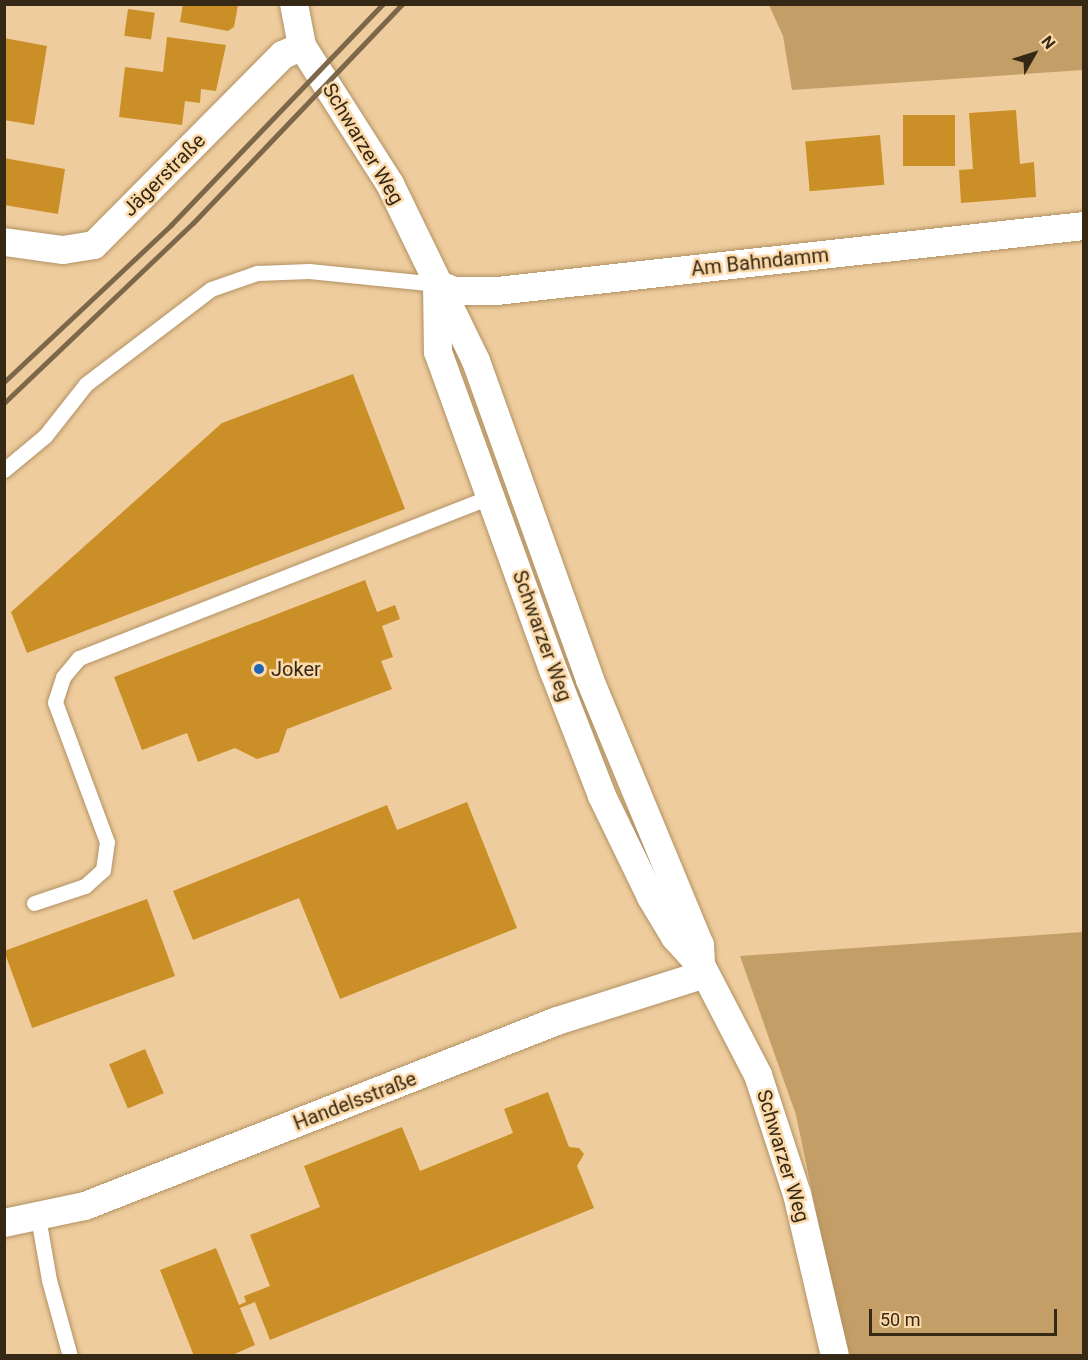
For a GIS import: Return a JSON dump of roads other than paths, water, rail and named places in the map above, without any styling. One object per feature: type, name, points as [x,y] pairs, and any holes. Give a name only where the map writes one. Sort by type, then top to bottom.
[{"type":"street","name":"Schwarzer Weg","points":[[294,4],[302,46],[390,184],[476,361],[594,691],[700,945],[703,971]]},
{"type":"street","name":"Jägerstraße","points":[[4,242],[63,250],[94,245],[276,62],[302,46]]},
{"type":"street","name":"Am Bahndamm","points":[[437,284],[454,291],[497,291],[1083,226]]},
{"type":"street","name":"Schwarzer Weg","points":[[437,284],[438,352],[602,796],[651,897],[675,937],[703,971],[758,1075],[797,1194],[836,1356]]},
{"type":"street","name":"Handelsstraße","points":[[4,1223],[85,1206],[557,1022],[703,971]]},
{"type":"lane","points":[[4,470],[45,436],[86,384],[211,289],[257,273],[309,271],[437,284]]},
{"type":"lane","points":[[34,903],[85,886],[103,870],[107,842],[55,702],[63,677],[79,658],[490,497]]},
{"type":"lane","points":[[38,1217],[49,1281],[70,1356]]},
{"type":"railway","points":[[4,382],[171,225],[383,4]]},
{"type":"railway","points":[[4,403],[193,223],[402,4]]},
{"type":"place","name":"Joker","points":[[259,669]]}]
